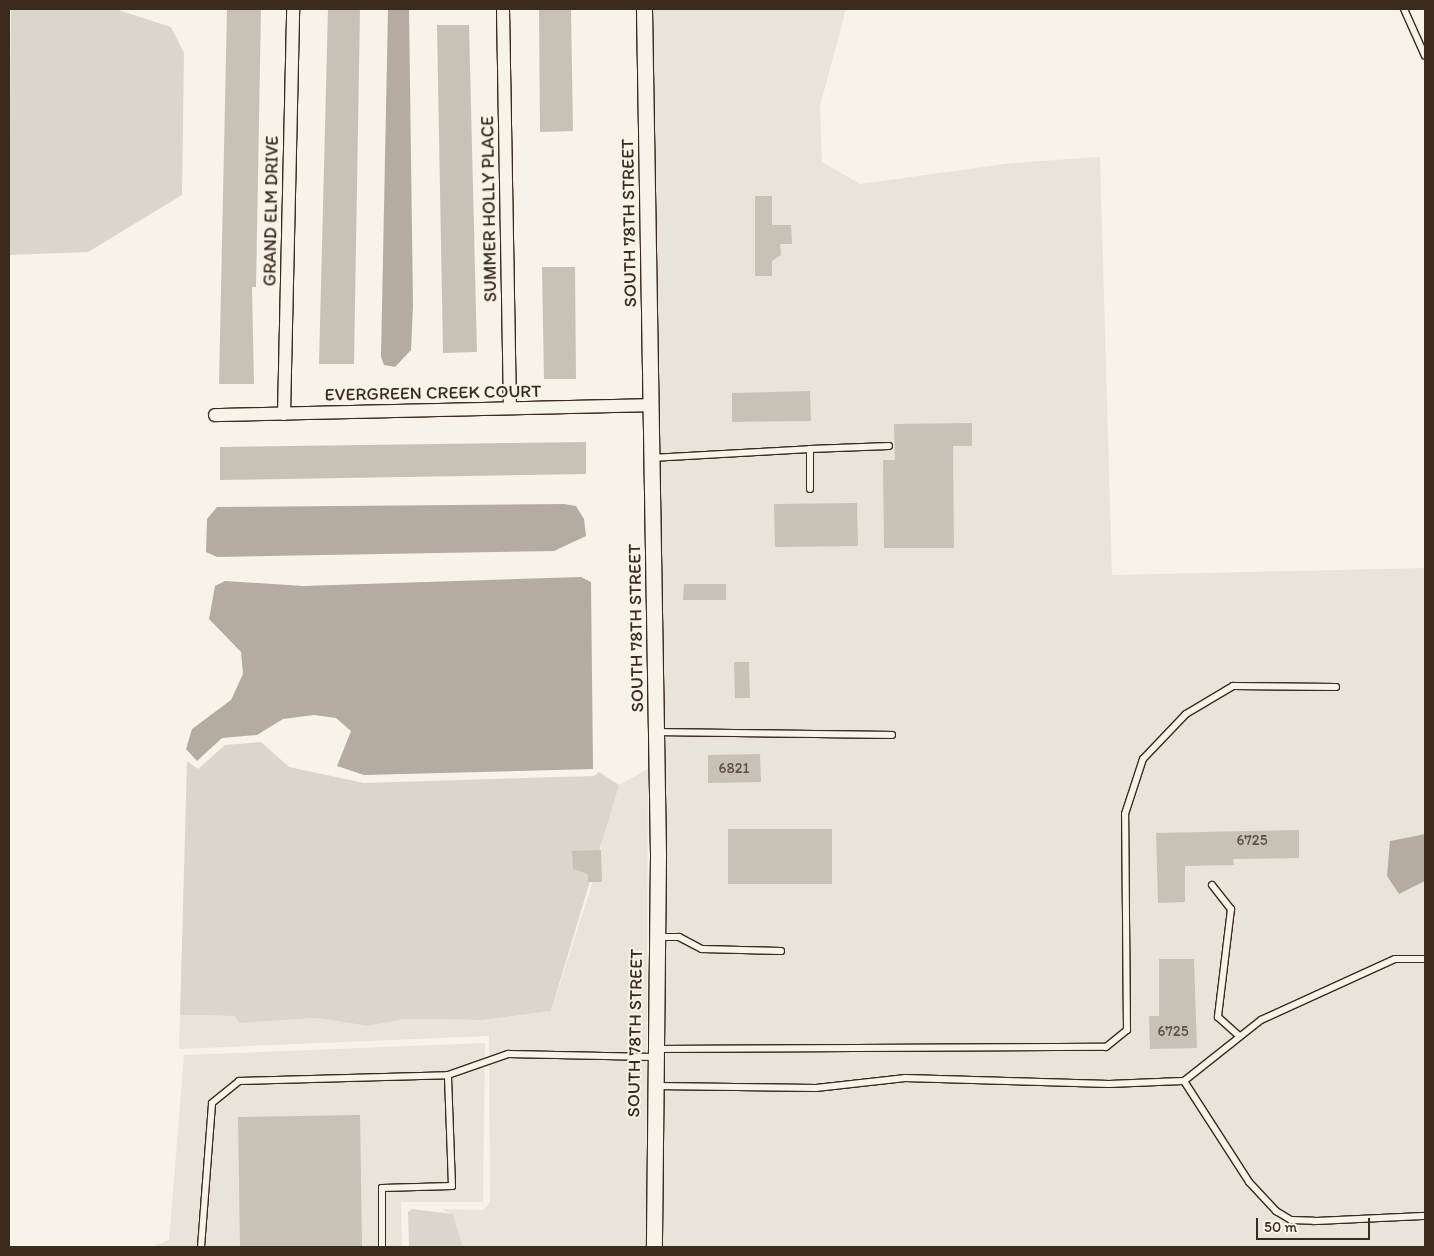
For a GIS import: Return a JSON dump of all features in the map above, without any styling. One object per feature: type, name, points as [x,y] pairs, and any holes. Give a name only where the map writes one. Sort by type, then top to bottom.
[{"type":"street","name":"GRAND ELM DRIVE","points":[[284,414],[293,9]]},
{"type":"street","name":"SUMMER HOLLY PLACE","points":[[503,9],[510,408]]},
{"type":"street","name":"SOUTH 78TH STREET","points":[[644,9],[656,732],[654,1053],[652,1086],[654,1247]]},
{"type":"street","name":"EVERGREEN CREEK COURT","points":[[215,415],[651,405]]},
{"type":"lane","points":[[1404,9],[1425,56]]},
{"type":"lane","points":[[652,458],[889,446]]},
{"type":"lane","points":[[810,449],[810,490]]},
{"type":"lane","points":[[201,1247],[212,1103],[239,1081],[448,1076],[508,1054],[1106,1047],[1128,1030],[1125,814],[1143,759],[1186,714],[1233,686],[1336,687]]},
{"type":"lane","points":[[656,732],[892,735]]},
{"type":"lane","points":[[1212,885],[1231,908],[1218,1017],[1238,1035]]},
{"type":"lane","points":[[655,936],[679,937],[702,949],[781,951]]},
{"type":"lane","points":[[652,1086],[816,1088],[905,1078],[1109,1084],[1184,1081],[1238,1035],[1261,1020],[1395,959],[1425,959]]},
{"type":"lane","points":[[382,1247],[382,1188],[452,1186],[448,1076]]},
{"type":"lane","points":[[1184,1081],[1249,1182],[1276,1212],[1291,1220],[1314,1222],[1425,1216]]},
{"type":"shaded area","points":[[11,9],[115,9],[171,27],[184,53],[182,195],[88,252],[9,255]]},
{"type":"shaded area","points":[[388,9],[409,9],[413,306],[411,350],[395,367],[384,365],[381,357]]},
{"type":"shaded area","points":[[652,9],[846,9],[820,106],[822,162],[860,184],[1012,163],[1100,157],[1112,575],[1425,568],[1425,834],[1390,841],[1399,894],[1425,881],[1425,1247],[662,1247],[666,856]]},
{"type":"shaded area","points":[[564,504],[576,506],[584,519],[586,536],[554,551],[217,557],[206,552],[207,519],[217,507]]},
{"type":"shaded area","points":[[581,577],[591,582],[593,769],[364,775],[337,766],[351,731],[336,718],[314,715],[283,719],[257,735],[222,738],[197,761],[186,749],[192,729],[231,700],[243,674],[241,652],[209,619],[215,586],[225,581],[303,586]]},
{"type":"shaded area","points":[[261,742],[289,767],[364,783],[594,776],[599,772],[619,785],[551,1011],[483,1020],[405,1019],[368,1026],[317,1018],[239,1023],[235,1016],[180,1015],[187,761],[198,769],[225,745]]},
{"type":"shaded area","points":[[648,769],[646,1247],[463,1247],[453,1214],[440,1209],[483,1210],[490,1202],[489,1036],[179,1049],[180,1015],[235,1016],[239,1023],[317,1018],[368,1026],[405,1019],[483,1020],[551,1011],[595,875],[610,805],[619,785]]},
{"type":"shaded area","points":[[1425,834],[1425,881],[1399,894],[1387,876],[1390,841]]},
{"type":"shaded area","points":[[485,1043],[483,1202],[401,1202],[402,1247],[152,1247],[169,1240],[184,1055]]},
{"type":"shaded area","points":[[412,1209],[453,1214],[463,1247],[409,1247],[408,1212]]},
{"type":"building","points":[[227,9],[261,9],[256,287],[252,287],[254,384],[219,384]]},
{"type":"building","points":[[328,9],[360,9],[354,364],[319,364]]},
{"type":"building","points":[[539,9],[571,9],[573,131],[540,132]]},
{"type":"building","points":[[437,25],[469,25],[477,352],[443,353]]},
{"type":"building","points":[[755,196],[772,196],[772,225],[791,225],[792,244],[780,244],[781,255],[772,261],[772,276],[755,276]]},
{"type":"building","points":[[542,267],[575,267],[576,379],[544,379]]},
{"type":"building","points":[[810,391],[811,421],[732,422],[732,393]]},
{"type":"building","points":[[972,423],[972,446],[953,446],[954,548],[884,548],[883,460],[895,460],[894,424]]},
{"type":"building","points":[[586,442],[586,474],[220,480],[220,447]]},
{"type":"building","points":[[857,503],[858,546],[775,547],[774,504]]},
{"type":"building","points":[[684,584],[726,584],[726,600],[683,600]]},
{"type":"building","points":[[734,662],[749,662],[750,698],[735,698]]},
{"type":"building","points":[[760,754],[761,782],[708,783],[708,755]]},
{"type":"building","points":[[728,829],[832,829],[832,884],[728,884]]},
{"type":"building","points":[[1299,830],[1299,858],[1233,859],[1234,865],[1185,866],[1185,902],[1158,903],[1156,833]]},
{"type":"building","points":[[601,850],[602,882],[588,882],[588,874],[573,869],[572,851]]},
{"type":"building","points":[[1159,959],[1194,959],[1197,1048],[1150,1049],[1149,1016],[1159,1016]]},
{"type":"building","points":[[360,1115],[362,1247],[240,1247],[238,1117]]}]
